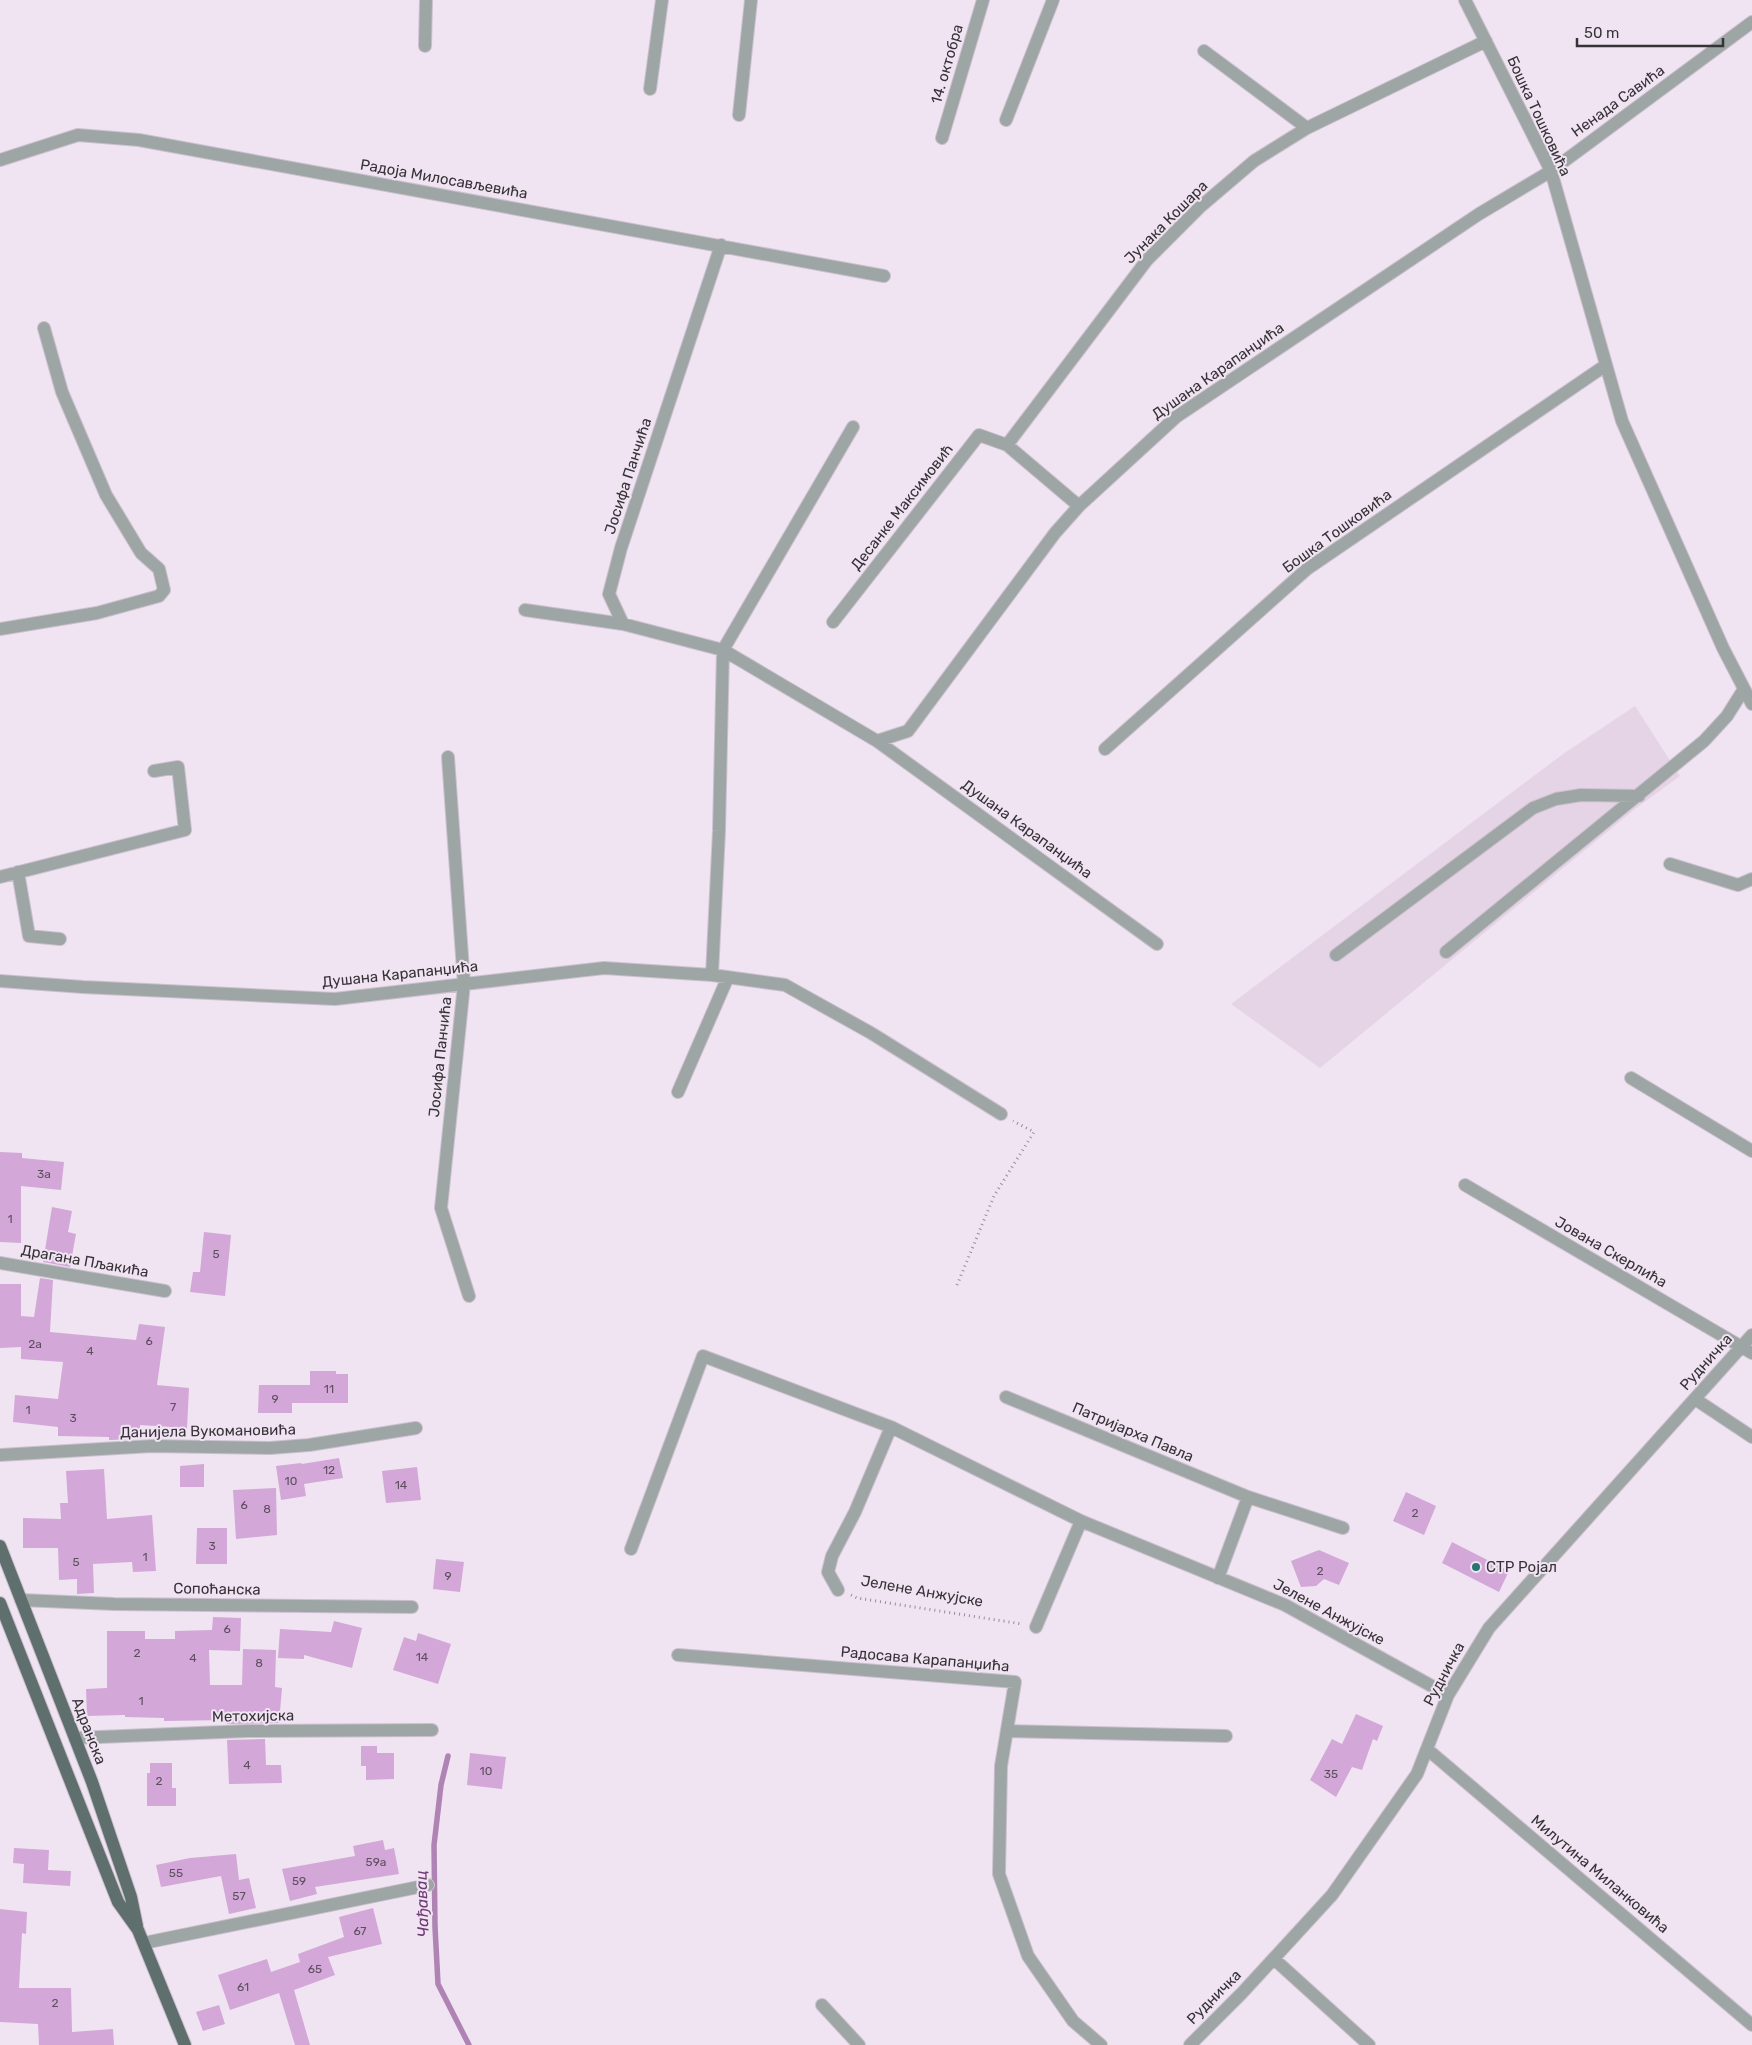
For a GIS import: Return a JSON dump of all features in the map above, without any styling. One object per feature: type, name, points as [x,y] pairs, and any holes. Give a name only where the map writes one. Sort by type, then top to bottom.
[{"type":"main road","name":"Адранска","points":[[2,1559],[21,1600],[75,1738],[131,1897],[138,1930]]},
{"type":"main road","name":"Адранска","points":[[0,1603],[118,1902],[138,1930],[184,2045]]},
{"type":"main road","points":[[0,1623],[19,1651]]},
{"type":"street","points":[[425,46],[426,0]]},
{"type":"street","points":[[650,89],[662,0]]},
{"type":"street","points":[[739,115],[752,0]]},
{"type":"street","name":"14. октобра","points":[[942,138],[982,0]]},
{"type":"street","points":[[1006,120],[1053,0]]},
{"type":"street","name":"Бошка Тошковића","points":[[1465,0],[1551,170],[1622,421],[1723,648],[1752,704]]},
{"type":"street","name":"Ненада Савића","points":[[1551,170],[1752,22]]},
{"type":"street","name":"Јунака Кошара","points":[[1007,445],[1147,260],[1200,207],[1254,161],[1308,128],[1486,41]]},
{"type":"street","points":[[1204,51],[1308,128]]},
{"type":"street","name":"Радоја Милосављевића","points":[[0,160],[78,136],[139,140],[884,276]]},
{"type":"street","name":"Душана Карапанџића","points":[[877,741],[908,731],[1055,533],[1079,506],[1176,417],[1479,214],[1551,170]]},
{"type":"street","name":"Јосифа Панчића","points":[[623,624],[609,594],[621,548],[721,245]]},
{"type":"street","points":[[0,629],[97,613],[159,596],[164,590],[159,569],[141,553],[106,495],[62,392],[44,328]]},
{"type":"street","name":"Бошка Тошковића","points":[[1105,749],[1307,569],[1606,365]]},
{"type":"street","points":[[712,975],[719,830],[723,650],[853,427]]},
{"type":"street","name":"Десанке Максимовић","points":[[832,622],[979,436],[1007,445]]},
{"type":"street","points":[[1007,445],[1079,506]]},
{"type":"street","points":[[525,610],[623,624]]},
{"type":"street","name":"Душана Карапанџића","points":[[623,624],[723,650],[877,741],[1158,944]]},
{"type":"street","points":[[1446,952],[1704,741],[1727,716],[1744,689]]},
{"type":"street","name":"Јосифа Панчића","points":[[448,757],[464,984],[440,1208],[470,1296]]},
{"type":"street","points":[[0,877],[185,830],[178,767],[154,771]]},
{"type":"street","points":[[1336,956],[1534,808],[1556,799],[1581,795],[1639,796]]},
{"type":"street","points":[[1670,864],[1738,886],[1752,879]]},
{"type":"street","points":[[18,872],[29,936],[60,939]]},
{"type":"street","name":"Душана Карапанџића","points":[[0,980],[83,987],[335,999],[604,968],[728,977],[785,985],[871,1033],[1001,1114]]},
{"type":"street","points":[[678,1092],[728,977]]},
{"type":"street","points":[[1631,1078],[1752,1151]]},
{"type":"street","name":"Јована Скерлића","points":[[1465,1185],[1747,1350]]},
{"type":"street","name":"Драгана Пљакића","points":[[0,1263],[165,1291]]},
{"type":"street","name":"Рудничка","points":[[1190,2045],[1274,1959],[1332,1895],[1418,1774],[1448,1695],[1489,1628],[1695,1399],[1747,1350],[1752,1335]]},
{"type":"street","name":"Јелене Анжујске","points":[[631,1549],[703,1356],[891,1427],[1081,1521],[1286,1605],[1448,1695]]},
{"type":"street","name":"Патријарха Павла","points":[[1006,1397],[1248,1497],[1343,1528]]},
{"type":"street","points":[[1695,1399],[1752,1437]]},
{"type":"street","name":"Јелене Анжујске","points":[[838,1590],[828,1572],[832,1556],[854,1512],[891,1427]]},
{"type":"street","name":"Данијела Вукомановића","points":[[0,1455],[152,1446],[270,1448],[310,1445],[416,1428]]},
{"type":"street","points":[[1218,1578],[1248,1497]]},
{"type":"street","points":[[1036,1627],[1081,1521]]},
{"type":"street","name":"Сопоћанска","points":[[21,1600],[114,1604],[412,1607]]},
{"type":"street","name":"Радосава Карапанџића","points":[[678,1655],[1015,1682],[1001,1766],[999,1874],[1028,1956],[1073,2021],[1101,2045]]},
{"type":"street","name":"Метохијска","points":[[75,1738],[247,1731],[432,1730]]},
{"type":"street","points":[[1007,1731],[1226,1736]]},
{"type":"street","name":"Милутина Миланковића","points":[[1427,1749],[1752,2025]]},
{"type":"street","points":[[144,1943],[428,1885]]},
{"type":"street","points":[[1274,1959],[1369,2045]]},
{"type":"street","points":[[822,2005],[859,2045]]},
{"type":"path","points":[[957,1285],[994,1196],[1034,1132],[1001,1114]]},
{"type":"path","name":"Јелене Анжујске","points":[[838,1590],[857,1598],[1036,1627]]},
{"type":"shaded area","points":[[1635,706],[1680,776],[1635,809],[1320,1068],[1231,1004],[1563,754]]},
{"type":"building","points":[[0,1152],[22,1153],[22,1158],[64,1162],[61,1190],[21,1186],[21,1243],[0,1242]]},
{"type":"building","points":[[52,1207],[72,1211],[68,1232],[76,1234],[70,1267],[43,1262]]},
{"type":"building","points":[[204,1232],[231,1235],[225,1296],[190,1292],[193,1272],[200,1272]]},
{"type":"building","points":[[40,1278],[53,1280],[50,1332],[136,1340],[139,1324],[165,1327],[157,1385],[189,1388],[187,1428],[140,1425],[140,1439],[109,1440],[109,1437],[58,1436],[58,1427],[13,1422],[15,1395],[58,1399],[63,1362],[21,1359],[21,1347],[0,1348],[0,1284],[21,1284],[21,1316],[34,1317]]},
{"type":"building","points":[[310,1371],[336,1371],[336,1374],[348,1374],[348,1403],[292,1403],[292,1413],[258,1413],[259,1385],[310,1385]]},
{"type":"building","points":[[339,1458],[343,1478],[304,1484],[306,1496],[281,1500],[276,1466]]},
{"type":"building","points":[[204,1464],[204,1487],[180,1487],[180,1466]]},
{"type":"building","points":[[417,1467],[421,1500],[386,1503],[382,1471]]},
{"type":"building","points":[[104,1469],[107,1519],[152,1515],[156,1571],[133,1572],[132,1562],[93,1564],[94,1593],[77,1594],[77,1579],[59,1580],[58,1548],[23,1548],[23,1518],[61,1519],[60,1503],[68,1503],[66,1471]]},
{"type":"building","points":[[276,1488],[277,1535],[236,1539],[233,1490]]},
{"type":"building","points":[[1406,1492],[1436,1506],[1424,1535],[1393,1521]]},
{"type":"building","points":[[197,1528],[227,1528],[227,1564],[196,1564]]},
{"type":"building","name":"СТР Ројал","points":[[1452,1542],[1509,1571],[1499,1592],[1442,1563]]},
{"type":"building","points":[[1319,1550],[1349,1563],[1339,1585],[1324,1579],[1316,1586],[1301,1587],[1291,1561]]},
{"type":"building","points":[[436,1559],[464,1562],[460,1592],[433,1589]]},
{"type":"building","points":[[213,1617],[241,1618],[240,1651],[209,1650],[210,1685],[242,1685],[243,1649],[276,1650],[275,1687],[282,1688],[279,1723],[227,1724],[227,1720],[164,1721],[164,1718],[125,1717],[125,1715],[87,1716],[86,1689],[107,1688],[107,1631],[145,1631],[145,1639],[175,1639],[175,1631],[212,1630]]},
{"type":"building","points":[[334,1621],[362,1628],[352,1668],[304,1655],[304,1659],[278,1658],[280,1629],[331,1632]]},
{"type":"building","points":[[418,1633],[451,1644],[438,1684],[393,1670],[404,1637],[416,1641]]},
{"type":"building","points":[[1356,1714],[1383,1726],[1377,1741],[1373,1739],[1362,1770],[1352,1767],[1336,1797],[1310,1780],[1332,1739],[1342,1744]]},
{"type":"building","points":[[265,1739],[266,1765],[281,1765],[282,1783],[229,1784],[227,1740]]},
{"type":"building","points":[[361,1746],[377,1746],[377,1753],[394,1753],[394,1779],[366,1780],[366,1766],[361,1766]]},
{"type":"building","points":[[470,1753],[506,1757],[502,1789],[467,1785]]},
{"type":"building","points":[[150,1763],[172,1763],[172,1788],[176,1788],[176,1806],[147,1806],[147,1773],[150,1773]]},
{"type":"building","points":[[383,1840],[385,1850],[394,1848],[399,1874],[315,1887],[317,1894],[290,1901],[282,1869],[355,1856],[353,1846]]},
{"type":"building","points":[[14,1848],[49,1850],[48,1870],[71,1871],[70,1886],[23,1883],[24,1864],[13,1863]]},
{"type":"building","points":[[236,1854],[239,1880],[249,1878],[256,1908],[229,1914],[221,1876],[161,1887],[156,1865],[190,1858]]},
{"type":"building","points":[[373,1908],[382,1944],[328,1957],[335,1975],[294,1990],[310,2045],[295,2045],[279,1993],[230,2010],[218,1975],[267,1959],[271,1972],[300,1962],[298,1954],[344,1937],[339,1917]]},
{"type":"building","points":[[0,1909],[27,1912],[26,1934],[22,1933],[19,1988],[71,1988],[72,2032],[113,2029],[114,2045],[39,2045],[38,2024],[0,2022]]},
{"type":"building","points":[[219,2005],[225,2024],[203,2031],[196,2012]]},
{"type":"waterway","name":"Чађавац","points":[[448,1756],[441,1785],[434,1845],[438,1984],[469,2045]]},
{"type":"place","name":"СТР Ројал","points":[[1476,1567]]}]
